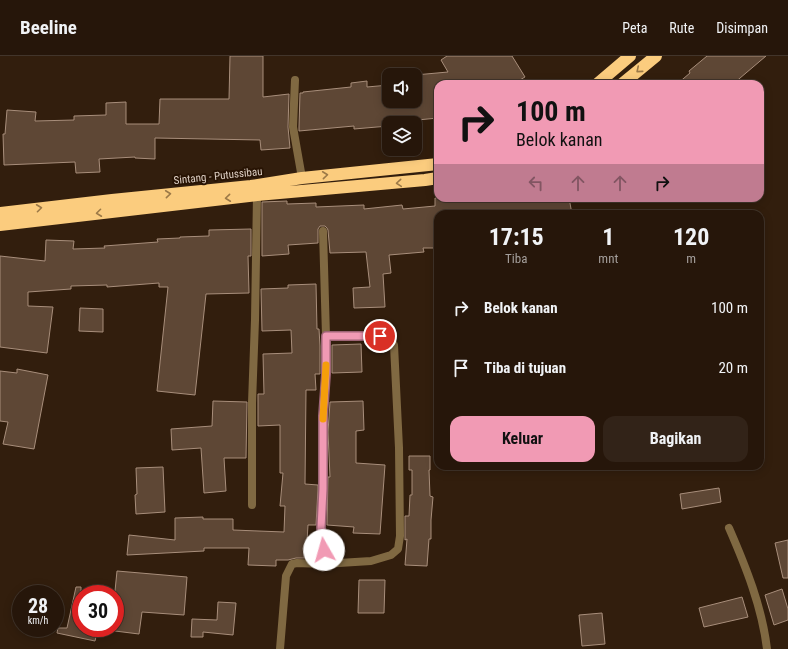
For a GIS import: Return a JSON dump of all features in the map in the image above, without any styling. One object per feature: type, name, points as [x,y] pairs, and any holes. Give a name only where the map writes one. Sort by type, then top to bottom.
[{"type":"highway","points":[[602,80],[630,56]]},
{"type":"highway","points":[[627,80],[656,56]]},
{"type":"highway","name":"Sintang - Putussibau","points":[[0,213],[434,164]]},
{"type":"highway","name":"Sintang - Putussibau","points":[[0,225],[257,195],[434,179]]},
{"type":"street","points":[[295,80],[293,128],[302,178]]},
{"type":"street","points":[[252,505],[252,403],[257,195]]},
{"type":"street","points":[[323,564],[324,550],[321,528],[323,489],[323,416],[326,374],[324,231]]},
{"type":"street","points":[[280,649],[286,576],[292,564],[371,561],[391,555],[398,549],[400,536],[399,448],[394,345],[391,338],[380,336],[326,336]]},
{"type":"street","points":[[729,528],[748,572],[765,631],[767,649]]},
{"type":"building","points":[[230,56],[263,56],[263,97],[289,94],[288,127],[290,148],[261,150],[260,140],[155,138],[155,159],[135,157],[99,159],[100,172],[76,173],[75,162],[4,165],[3,134],[5,134],[7,110],[36,112],[35,121],[74,120],[74,116],[106,115],[106,103],[126,102],[126,124],[159,124],[160,99],[229,99]]},
{"type":"building","points":[[447,56],[512,56],[525,77],[520,80],[434,80],[434,118],[422,120],[422,116],[382,116],[382,127],[354,129],[354,126],[299,131],[300,93],[351,87],[351,83],[367,81],[367,87],[382,86],[382,108],[422,108],[422,74],[448,72],[441,60]]},
{"type":"building","points":[[707,56],[766,56],[738,80],[682,80],[690,73],[689,71]]},
{"type":"building","points":[[287,201],[287,204],[316,203],[316,207],[364,205],[364,209],[402,205],[403,209],[435,206],[435,202],[570,202],[571,210],[434,210],[434,248],[423,248],[424,252],[389,255],[391,273],[383,274],[385,307],[354,308],[353,288],[370,287],[366,252],[330,253],[328,230],[325,226],[320,226],[318,229],[318,243],[288,245],[289,254],[262,256],[262,202]]},
{"type":"building","points":[[251,229],[251,256],[248,256],[249,293],[206,294],[195,395],[157,391],[168,287],[159,287],[159,283],[107,287],[107,285],[71,286],[71,289],[28,292],[28,306],[53,307],[47,353],[0,347],[0,256],[45,261],[46,240],[74,241],[73,249],[105,248],[104,246],[158,242],[157,239],[209,236],[209,230]]},
{"type":"building","points":[[316,284],[317,329],[319,329],[320,346],[320,374],[315,374],[316,390],[306,390],[305,484],[318,485],[318,489],[316,525],[308,525],[306,558],[276,560],[276,566],[248,565],[249,548],[204,548],[204,551],[127,555],[129,535],[175,540],[175,518],[203,517],[203,519],[233,519],[233,530],[284,532],[285,506],[280,506],[283,473],[280,473],[280,425],[258,426],[258,394],[264,394],[263,354],[292,353],[291,330],[262,331],[261,289],[288,288],[288,285]]},
{"type":"building","points":[[80,308],[103,309],[103,332],[79,331]]},
{"type":"building","points":[[361,344],[362,372],[332,373],[332,345]]},
{"type":"building","points":[[17,369],[48,375],[34,449],[3,444],[8,422],[0,421],[0,371],[17,373]]},
{"type":"building","points":[[213,401],[247,402],[246,458],[224,458],[226,491],[204,493],[201,448],[172,450],[171,429],[212,426]]},
{"type":"building","points":[[363,401],[364,430],[356,431],[356,463],[385,465],[380,534],[353,533],[354,527],[327,525],[328,477],[330,477],[328,432],[330,402]]},
{"type":"building","points":[[409,456],[430,456],[430,496],[433,497],[431,539],[429,539],[427,566],[405,565],[407,539],[405,540],[405,516],[409,516],[410,495],[412,495],[412,470],[409,470]]},
{"type":"building","points":[[163,467],[165,512],[136,514],[136,468]]},
{"type":"building","points":[[719,488],[721,502],[682,509],[680,494]]},
{"type":"building","points":[[788,540],[788,578],[783,578],[775,543]]},
{"type":"building","points":[[117,571],[187,577],[184,615],[142,612],[139,634],[124,632],[124,585],[116,585]]},
{"type":"building","points":[[359,580],[385,580],[384,613],[358,613]]},
{"type":"building","points":[[782,589],[788,609],[788,620],[774,625],[765,595]]},
{"type":"building","points":[[742,597],[748,617],[704,627],[699,608]]},
{"type":"building","points":[[218,602],[236,603],[233,635],[203,632],[203,637],[191,637],[192,619],[217,620]]},
{"type":"building","points":[[72,605],[72,636],[64,634],[64,628],[67,628]]},
{"type":"building","points":[[602,613],[605,644],[582,646],[579,615]]},
{"type":"building","points":[[76,637],[96,637],[95,641]]},
{"type":"slow traffic","points":[[323,419],[326,365]]},
{"type":"route","points":[[324,550],[321,528],[326,336],[380,336]]}]
